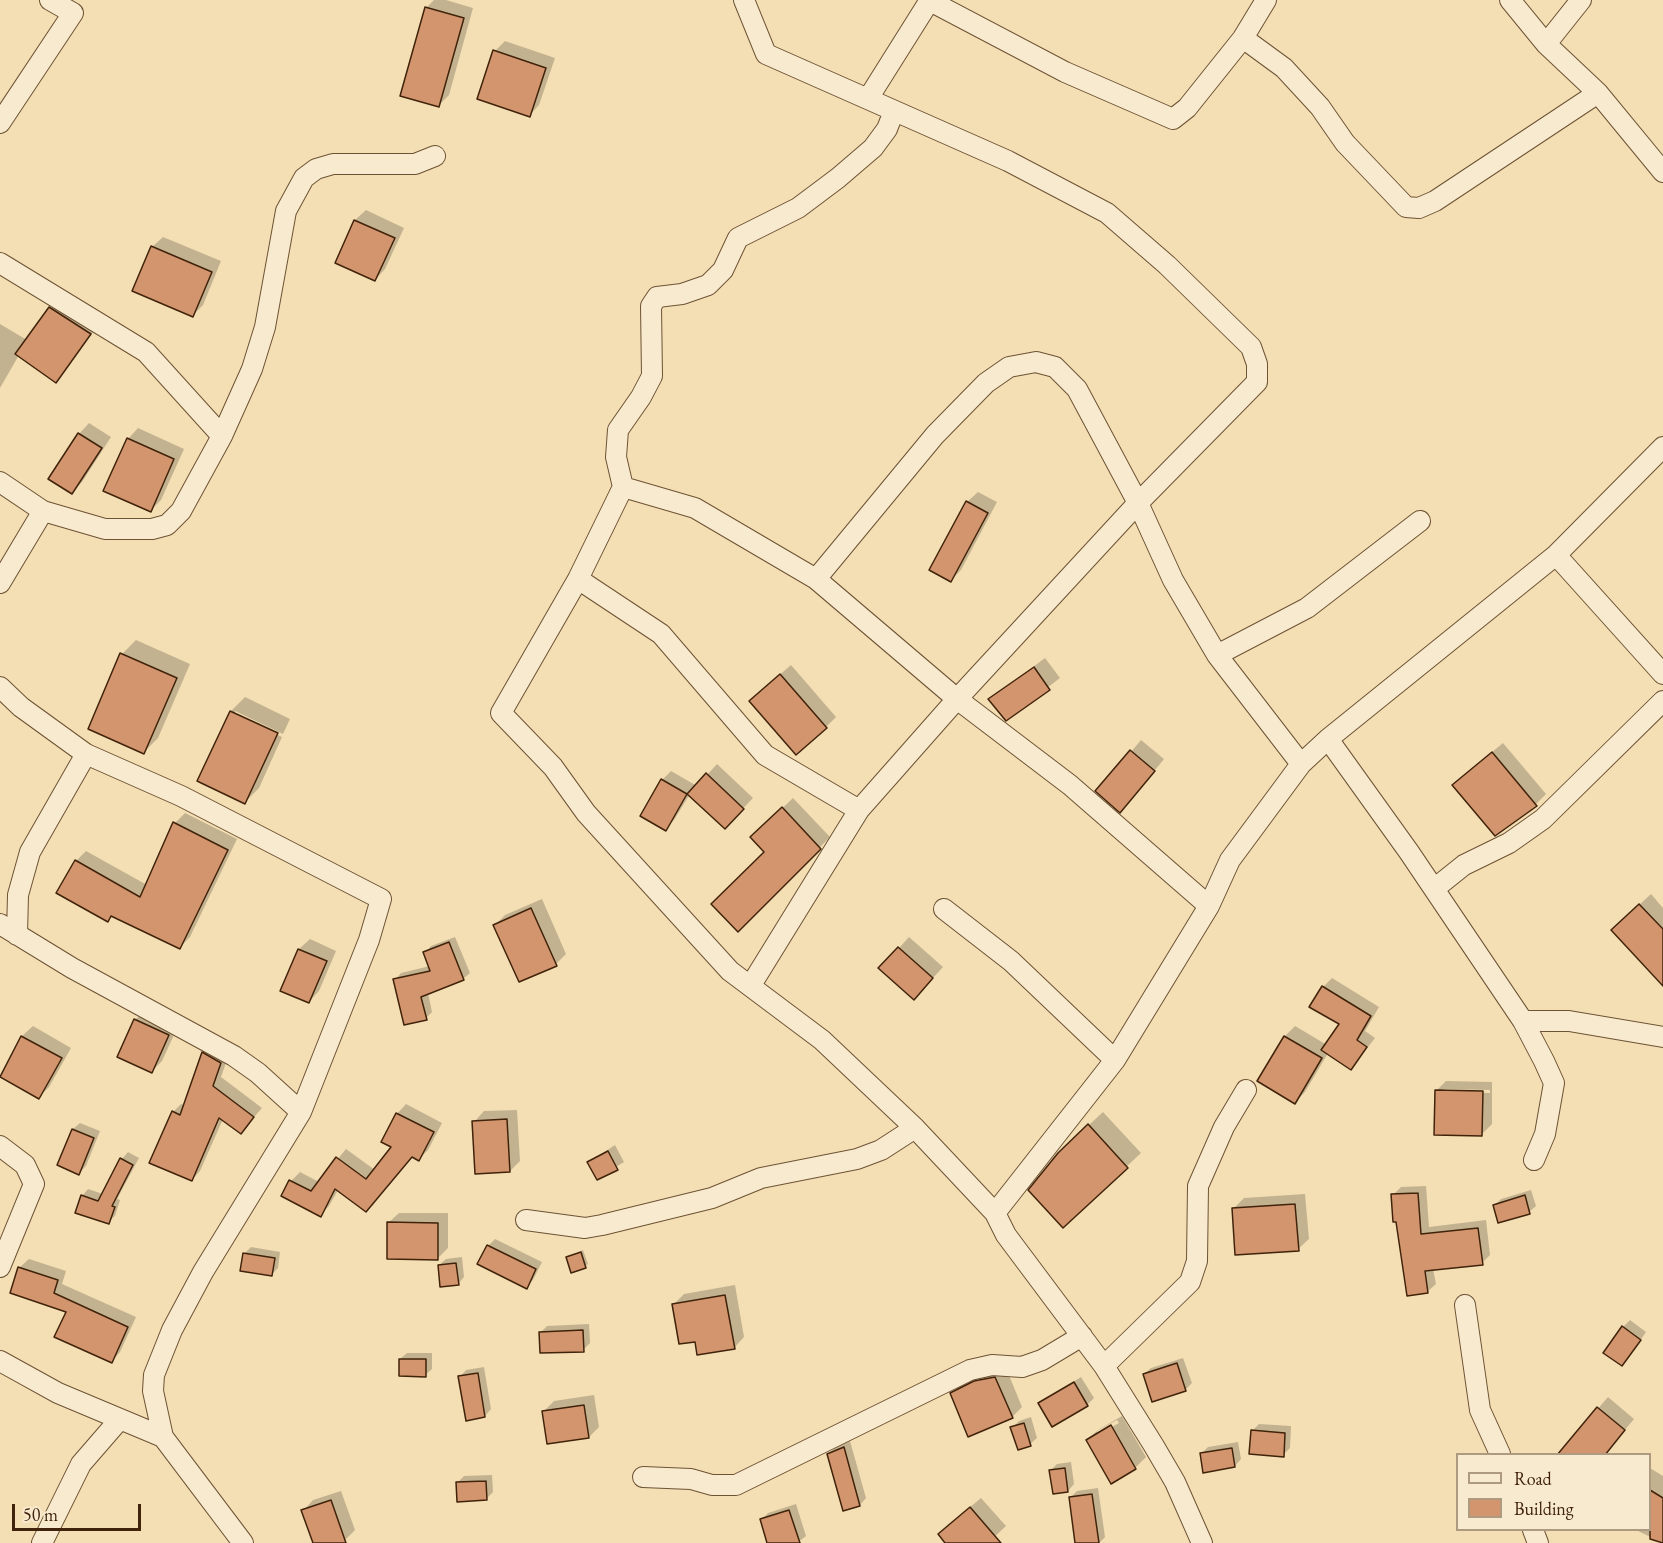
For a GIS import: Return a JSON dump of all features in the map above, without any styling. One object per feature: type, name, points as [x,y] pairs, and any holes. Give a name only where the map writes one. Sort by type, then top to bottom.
[{"type":"street","points":[[0,123],[73,13],[50,0]]},
{"type":"street","points":[[744,0],[766,54],[869,97],[894,111],[1008,161],[1107,213],[1167,265],[1251,347],[1257,364],[1257,382],[1138,503],[957,699],[859,810],[751,985]]},
{"type":"street","points":[[869,97],[930,0],[1065,72],[1173,119],[1187,108],[1243,38],[1266,0]]},
{"type":"street","points":[[1510,0],[1546,44],[1598,93],[1663,172]]},
{"type":"street","points":[[1546,44],[1581,0]]},
{"type":"street","points":[[1243,38],[1284,68],[1320,107],[1345,143],[1406,207],[1419,208],[1435,201],[1598,93]]},
{"type":"street","points":[[894,111],[887,129],[873,148],[838,178],[798,208],[738,238],[723,270],[708,285],[682,294],[657,297],[651,306],[652,376],[641,397],[618,430],[616,458],[623,487],[578,579],[501,713],[553,767],[586,813],[730,971],[822,1040],[915,1128],[995,1213],[1006,1235],[1104,1366],[1175,1482],[1202,1543]]},
{"type":"street","points":[[0,482],[43,511],[105,529],[152,529],[167,525],[181,511],[222,436],[255,358],[267,317],[286,211],[304,178],[316,169],[333,164],[415,164],[435,156]]},
{"type":"street","points":[[0,263],[146,352],[222,436]]},
{"type":"street","points":[[816,579],[935,435],[986,383],[1009,367],[1036,362],[1055,367],[1077,389],[1138,503],[1173,580],[1217,655],[1301,764]]},
{"type":"street","points":[[995,1213],[1115,1060],[1209,906],[1230,860],[1301,764],[1556,555],[1663,447]]},
{"type":"street","points":[[623,487],[695,508],[816,579],[957,699],[1070,785],[1209,906]]},
{"type":"street","points":[[0,583],[43,511]]},
{"type":"street","points":[[1217,655],[1307,608],[1420,521]]},
{"type":"street","points":[[1556,555],[1663,674]]},
{"type":"street","points":[[578,579],[661,634],[765,755],[859,810]]},
{"type":"street","points":[[0,687],[35,718],[86,754],[182,796],[381,899],[369,940],[301,1112],[236,1215],[172,1330],[154,1375],[153,1391],[163,1437],[243,1543]]},
{"type":"street","points":[[1434,889],[1464,865],[1509,843],[1543,819],[1663,701]]},
{"type":"street","points":[[1329,739],[1523,1021],[1554,1083],[1545,1134],[1534,1160]]},
{"type":"street","points":[[86,754],[30,852],[8,929],[83,974],[234,1056],[258,1073],[301,1112]]},
{"type":"street","points":[[944,909],[1011,961],[1115,1060]]},
{"type":"street","points":[[1523,1021],[1569,1022],[1663,1037]]},
{"type":"street","points":[[1104,1366],[1190,1282],[1197,1261],[1198,1186],[1224,1127],[1246,1090]]},
{"type":"street","points":[[526,1220],[585,1228],[602,1226],[655,1210],[712,1198],[761,1178],[857,1159],[881,1150],[915,1128]]},
{"type":"street","points":[[0,1146],[25,1165],[34,1184],[0,1267]]},
{"type":"street","points":[[1465,1305],[1480,1410],[1499,1453]]},
{"type":"street","points":[[643,1477],[691,1479],[712,1485],[736,1485],[970,1370],[992,1365],[1022,1367],[1042,1360],[1082,1336]]},
{"type":"street","points":[[0,1361],[58,1393],[163,1437]]},
{"type":"street","points":[[42,1543],[81,1464],[120,1419]]},
{"type":"building","points":[[425,7],[464,18],[439,107],[400,96]]},
{"type":"building","points":[[493,50],[546,68],[530,117],[477,99]]},
{"type":"building","points":[[354,220],[395,238],[375,281],[335,263]]},
{"type":"building","points":[[151,246],[212,272],[193,317],[132,291]]},
{"type":"building","points":[[49,307],[91,334],[56,383],[15,354]]},
{"type":"building","points":[[78,433],[102,448],[72,494],[48,479]]},
{"type":"building","points":[[127,438],[174,459],[151,512],[103,491]]},
{"type":"building","points":[[966,501],[988,513],[951,582],[929,570]]},
{"type":"building","points":[[120,653],[177,678],[144,754],[88,729]]},
{"type":"building","points":[[1034,667],[1050,690],[1006,721],[988,699]]},
{"type":"building","points":[[780,674],[827,728],[796,755],[749,701]]},
{"type":"building","points":[[230,711],[278,733],[245,804],[197,781]]},
{"type":"building","points":[[1130,750],[1155,771],[1120,813],[1095,791]]},
{"type":"building","points":[[1492,752],[1537,806],[1495,836],[1452,785]]},
{"type":"building","points":[[706,773],[744,809],[725,829],[687,794]]},
{"type":"building","points":[[661,779],[687,794],[666,831],[640,816]]},
{"type":"building","points":[[782,807],[821,849],[738,932],[711,904],[764,852],[750,837]]},
{"type":"building","points":[[173,822],[228,850],[180,949],[111,916],[108,922],[56,893],[75,860],[140,897]]},
{"type":"building","points":[[1639,904],[1663,929],[1663,986],[1611,930]]},
{"type":"building","points":[[531,908],[557,966],[519,982],[493,925]]},
{"type":"building","points":[[449,942],[464,980],[421,997],[427,1020],[404,1025],[393,979],[430,971],[423,952]]},
{"type":"building","points":[[898,947],[933,978],[914,1000],[878,968]]},
{"type":"building","points":[[298,949],[327,961],[309,1003],[280,991]]},
{"type":"building","points":[[1322,986],[1371,1016],[1357,1040],[1367,1047],[1351,1070],[1321,1050],[1339,1024],[1309,1007]]},
{"type":"building","points":[[134,1019],[169,1035],[152,1073],[117,1057]]},
{"type":"building","points":[[21,1036],[62,1058],[39,1099],[0,1077]]},
{"type":"building","points":[[1284,1036],[1322,1058],[1295,1104],[1257,1081]]},
{"type":"building","points":[[202,1052],[221,1063],[213,1086],[254,1117],[241,1134],[219,1118],[192,1181],[149,1163],[172,1111],[180,1115]]},
{"type":"building","points":[[1435,1090],[1483,1091],[1482,1136],[1434,1135]]},
{"type":"building","points":[[396,1113],[434,1132],[419,1161],[412,1157],[366,1212],[335,1189],[321,1217],[281,1196],[289,1180],[311,1191],[336,1157],[366,1179],[391,1147],[381,1142]]},
{"type":"building","points":[[507,1119],[510,1172],[475,1174],[472,1121]]},
{"type":"building","points":[[1088,1124],[1128,1168],[1063,1228],[1028,1190],[1058,1153]]},
{"type":"building","points":[[72,1129],[94,1138],[79,1175],[57,1165]]},
{"type":"building","points":[[608,1151],[618,1170],[597,1180],[587,1162]]},
{"type":"building","points":[[120,1158],[133,1165],[112,1206],[115,1207],[109,1224],[75,1213],[81,1195],[98,1201]]},
{"type":"building","points":[[1418,1193],[1421,1234],[1478,1228],[1483,1265],[1425,1271],[1428,1293],[1407,1296],[1396,1222],[1393,1222],[1391,1194]]},
{"type":"building","points":[[1525,1195],[1530,1214],[1498,1223],[1493,1205]]},
{"type":"building","points":[[1295,1204],[1299,1251],[1235,1255],[1232,1208]]},
{"type":"building","points":[[387,1222],[438,1223],[438,1260],[387,1259]]},
{"type":"building","points":[[487,1245],[536,1269],[527,1289],[477,1264]]},
{"type":"building","points":[[581,1252],[586,1268],[571,1273],[566,1257]]},
{"type":"building","points":[[243,1253],[275,1258],[272,1276],[240,1271]]},
{"type":"building","points":[[456,1263],[459,1285],[440,1287],[438,1265]]},
{"type":"building","points":[[18,1267],[58,1280],[54,1293],[128,1327],[112,1363],[54,1337],[66,1312],[10,1293]]},
{"type":"building","points":[[725,1295],[735,1349],[697,1355],[695,1342],[679,1344],[672,1304]]},
{"type":"building","points":[[1622,1326],[1641,1340],[1622,1366],[1603,1353]]},
{"type":"building","points":[[583,1330],[584,1352],[540,1353],[539,1332]]},
{"type":"building","points":[[399,1359],[426,1359],[426,1377],[399,1376]]},
{"type":"building","points":[[1177,1363],[1186,1391],[1152,1402],[1143,1374]]},
{"type":"building","points":[[478,1373],[485,1417],[466,1421],[458,1376]]},
{"type":"building","points":[[995,1377],[1013,1418],[968,1437],[950,1393],[974,1381]]},
{"type":"building","points":[[1074,1382],[1088,1406],[1052,1427],[1038,1403]]},
{"type":"building","points":[[584,1405],[589,1438],[547,1444],[542,1411]]},
{"type":"building","points":[[1597,1407],[1625,1430],[1607,1453],[1559,1453]]},
{"type":"building","points":[[1024,1423],[1031,1446],[1018,1450],[1010,1427]]},
{"type":"building","points":[[1111,1425],[1136,1469],[1111,1484],[1086,1440]]},
{"type":"building","points":[[1251,1430],[1285,1433],[1284,1457],[1249,1454]]},
{"type":"building","points":[[844,1447],[860,1506],[843,1511],[827,1454]]},
{"type":"building","points":[[1232,1448],[1235,1467],[1203,1473],[1200,1453]]},
{"type":"building","points":[[1065,1468],[1068,1492],[1053,1494],[1049,1470]]},
{"type":"building","points":[[486,1481],[487,1500],[457,1502],[456,1482]]},
{"type":"building","points":[[1651,1491],[1663,1498],[1663,1543],[1650,1539]]},
{"type":"building","points":[[1092,1494],[1099,1543],[1075,1543],[1069,1497]]},
{"type":"building","points":[[331,1500],[346,1543],[313,1543],[301,1510]]},
{"type":"building","points":[[970,1507],[1001,1543],[945,1543],[938,1534]]},
{"type":"building","points":[[789,1510],[800,1543],[767,1543],[760,1519]]}]
